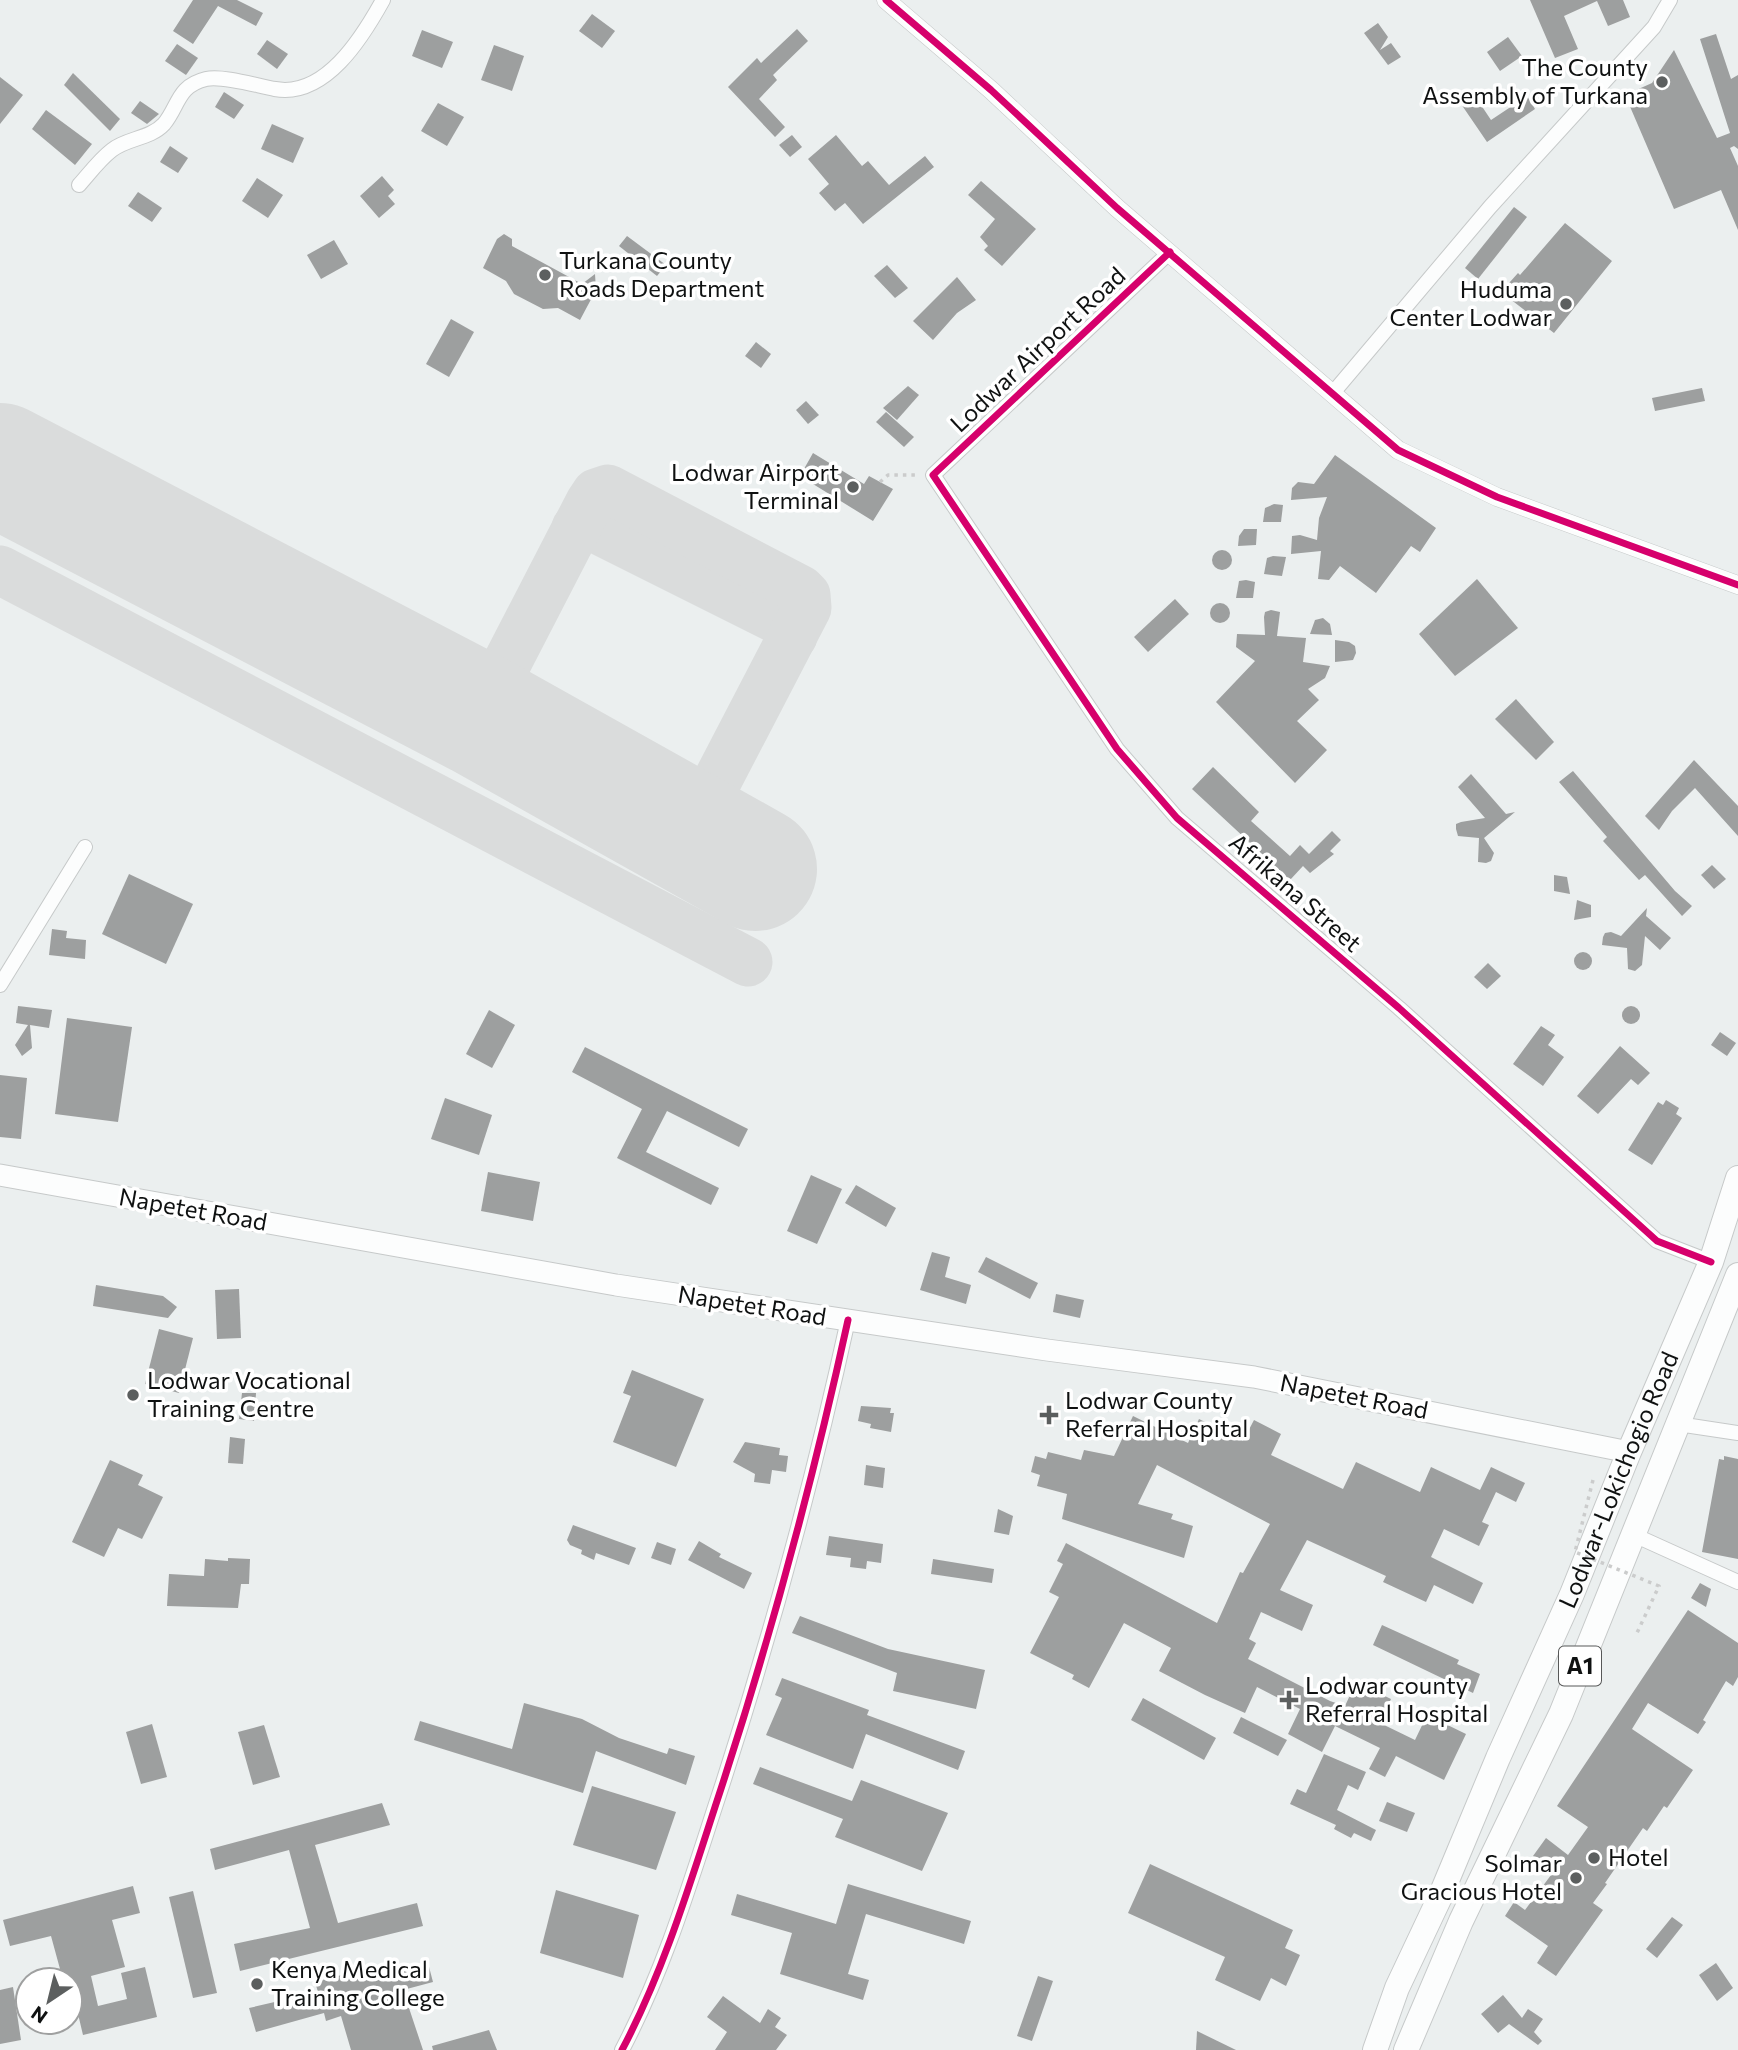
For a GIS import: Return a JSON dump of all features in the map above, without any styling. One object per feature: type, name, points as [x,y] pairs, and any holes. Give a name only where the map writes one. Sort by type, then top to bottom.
[{"type":"highway","name":"Lodwar-Lokichogio Road","points":[[1375,2050],[1397,1988],[1440,1897],[1498,1758],[1572,1594],[1629,1452],[1711,1262],[1738,1178]]},
{"type":"highway","name":"Lodwar-Lokichogio Road","points":[[1406,2050],[1461,1921],[1561,1714],[1738,1275]]},
{"type":"main road","name":"Napetet Road","points":[[0,1175],[616,1285],[1254,1377],[1629,1452]]},
{"type":"street","points":[[79,185],[113,149],[149,135],[163,124],[176,100],[196,83],[209,78],[276,89],[311,86],[336,65],[383,0]]},
{"type":"street","points":[[886,0],[991,90],[1117,208],[1398,450],[1509,501],[1738,585]]},
{"type":"street","points":[[1332,394],[1490,207],[1654,27],[1670,0]]},
{"type":"street","name":"Lodwar Airport Road","points":[[933,475],[1170,252]]},
{"type":"street","name":"Afrikana Street","points":[[933,475],[1117,749],[1177,818],[1399,1008],[1657,1241],[1711,1262]]},
{"type":"street","points":[[0,985],[85,847]]},
{"type":"street","points":[[622,2050],[662,1968],[733,1753],[820,1450],[848,1320]]},
{"type":"street","points":[[1678,1424],[1738,1433]]},
{"type":"street","points":[[1634,1535],[1738,1582]]},
{"type":"path","points":[[880,482],[888,475],[933,475]]},
{"type":"path","points":[[1592,1480],[1574,1552],[1659,1586],[1636,1636]]},
{"type":"building","points":[[193,0],[237,0],[263,13],[256,26],[218,6],[193,44],[173,31]]},
{"type":"building","points":[[1530,0],[1623,0],[1630,17],[1608,26],[1597,1],[1564,16],[1578,49],[1555,58]]},
{"type":"building","points":[[592,14],[615,31],[602,48],[579,31]]},
{"type":"building","points":[[1378,23],[1388,37],[1380,50],[1391,43],[1401,57],[1388,65],[1364,33]]},
{"type":"building","points":[[797,29],[808,41],[773,75],[777,80],[759,99],[785,127],[775,137],[728,87],[757,58],[761,63]]},
{"type":"building","points":[[422,30],[453,42],[442,68],[412,56]]},
{"type":"building","points":[[1716,34],[1731,79],[1738,75],[1738,149],[1734,146],[1730,148],[1738,166],[1738,230],[1721,190],[1674,209],[1625,95],[1652,83],[1674,50],[1717,138],[1730,133],[1700,39]]},
{"type":"building","points":[[1508,37],[1522,56],[1500,71],[1487,52]]},
{"type":"building","points":[[267,40],[288,54],[277,69],[257,54]]},
{"type":"building","points":[[177,44],[198,58],[186,75],[165,61]]},
{"type":"building","points":[[494,45],[524,56],[512,91],[481,80]]},
{"type":"building","points":[[73,73],[120,119],[110,131],[64,85]]},
{"type":"building","points":[[0,77],[23,95],[0,124]]},
{"type":"building","points":[[224,92],[244,105],[234,119],[215,107]]},
{"type":"building","points":[[1473,93],[1491,120],[1527,96],[1535,109],[1487,142],[1459,101]]},
{"type":"building","points":[[140,101],[159,114],[147,124],[131,113]]},
{"type":"building","points":[[438,103],[464,117],[447,146],[421,131]]},
{"type":"building","points":[[46,110],[92,144],[75,165],[32,129]]},
{"type":"building","points":[[272,124],[304,138],[293,163],[261,149]]},
{"type":"building","points":[[792,135],[802,147],[790,157],[779,145]]},
{"type":"building","points":[[836,135],[862,166],[868,161],[889,185],[925,156],[934,167],[863,224],[845,203],[835,211],[819,193],[829,184],[808,159]]},
{"type":"building","points":[[170,146],[188,158],[178,173],[160,162]]},
{"type":"building","points":[[382,176],[394,190],[388,196],[395,204],[379,218],[360,196]]},
{"type":"building","points":[[257,178],[283,195],[268,218],[242,201]]},
{"type":"building","points":[[981,181],[1036,229],[1002,266],[984,250],[988,246],[980,237],[995,219],[968,195]]},
{"type":"building","points":[[138,192],[162,208],[152,222],[128,206]]},
{"type":"building","points":[[1514,207],[1527,217],[1478,279],[1465,268]]},
{"type":"building","points":[[1565,223],[1612,261],[1554,333],[1501,292],[1518,273],[1520,275]]},
{"type":"building","points":[[504,234],[512,239],[512,246],[582,284],[595,274],[596,290],[580,320],[558,308],[543,309],[514,294],[506,281],[483,268],[497,239]]},
{"type":"building","points":[[627,236],[666,265],[657,276],[619,246]]},
{"type":"building","points":[[334,240],[348,264],[321,279],[307,255]]},
{"type":"building","points":[[887,265],[908,288],[895,298],[874,276]]},
{"type":"building","points":[[957,277],[976,300],[957,313],[933,340],[913,321]]},
{"type":"building","points":[[451,319],[474,332],[449,377],[426,364]]},
{"type":"building","points":[[756,342],[771,354],[761,368],[745,356]]},
{"type":"building","points":[[908,386],[919,395],[897,420],[883,408]]},
{"type":"building","points":[[1702,388],[1705,401],[1655,411],[1652,398]]},
{"type":"building","points":[[806,401],[819,415],[808,424],[796,410]]},
{"type":"building","points":[[886,412],[914,437],[904,447],[876,422]]},
{"type":"building","name":"Lodwar Airport Terminal","points":[[813,453],[864,484],[869,476],[893,489],[873,521],[800,476]]},
{"type":"building","points":[[1335,455],[1436,528],[1420,552],[1411,546],[1376,593],[1340,566],[1329,580],[1318,579],[1321,551],[1291,554],[1292,536],[1300,535],[1317,540],[1319,518],[1327,497],[1291,500],[1292,488],[1298,482],[1314,484]]},
{"type":"building","points":[[1274,504],[1283,505],[1281,522],[1263,522],[1265,508]]},
{"type":"building","points":[[1244,529],[1257,529],[1256,545],[1238,546],[1239,536]]},
{"type":"building","points":[[1222,550],[1229,553],[1232,560],[1229,567],[1222,570],[1215,567],[1212,560],[1215,553]]},
{"type":"building","points":[[1286,557],[1282,576],[1264,574],[1267,558]]},
{"type":"building","points":[[1477,579],[1518,628],[1455,676],[1419,634]]},
{"type":"building","points":[[1239,581],[1255,582],[1253,598],[1236,598]]},
{"type":"building","points":[[1175,599],[1189,614],[1148,652],[1134,637]]},
{"type":"building","points":[[1220,603],[1227,606],[1230,613],[1227,620],[1220,623],[1213,620],[1210,613],[1213,606]]},
{"type":"building","points":[[1265,612],[1280,612],[1277,636],[1306,638],[1303,662],[1330,666],[1325,678],[1308,689],[1319,700],[1297,721],[1327,750],[1295,783],[1216,702],[1255,661],[1236,647],[1237,634],[1265,635]]},
{"type":"building","points":[[1323,618],[1330,624],[1332,635],[1310,634],[1315,620]]},
{"type":"building","points":[[1335,640],[1349,642],[1355,646],[1353,660],[1335,662]]},
{"type":"building","points":[[1516,699],[1554,742],[1536,760],[1495,719]]},
{"type":"building","points":[[1694,760],[1738,806],[1738,836],[1695,788],[1672,811],[1659,830],[1645,816]]},
{"type":"building","points":[[1213,767],[1259,812],[1251,821],[1290,856],[1300,845],[1309,854],[1332,831],[1341,840],[1330,851],[1334,854],[1310,873],[1303,866],[1290,880],[1192,789]]},
{"type":"building","points":[[1573,771],[1675,891],[1692,906],[1682,916],[1645,875],[1639,880],[1603,841],[1607,837],[1559,782]]},
{"type":"building","points":[[1471,774],[1506,814],[1515,812],[1484,838],[1494,853],[1491,861],[1486,863],[1478,862],[1479,838],[1458,836],[1456,829],[1456,824],[1461,822],[1485,818],[1458,787]]},
{"type":"building","points":[[1712,865],[1726,879],[1714,889],[1701,875]]},
{"type":"building","points":[[129,874],[193,904],[166,964],[102,934]]},
{"type":"building","points":[[1554,875],[1567,877],[1570,894],[1554,891]]},
{"type":"building","points":[[1577,900],[1591,905],[1591,917],[1574,920]]},
{"type":"building","points":[[1647,908],[1646,916],[1671,938],[1660,950],[1645,936],[1642,965],[1635,971],[1628,969],[1627,948],[1602,945],[1603,937],[1605,933],[1611,932],[1621,936]]},
{"type":"building","points":[[52,929],[67,931],[66,938],[86,940],[85,959],[49,955]]},
{"type":"building","points":[[1583,952],[1589,955],[1592,961],[1589,967],[1583,970],[1577,967],[1574,961],[1577,955]]},
{"type":"building","points":[[1488,963],[1501,976],[1487,989],[1474,977]]},
{"type":"building","points":[[18,1006],[52,1010],[49,1028],[30,1025],[32,1048],[22,1056],[15,1045],[28,1025],[16,1023]]},
{"type":"building","points":[[1631,1006],[1637,1009],[1640,1015],[1637,1021],[1631,1024],[1625,1021],[1622,1015],[1625,1009]]},
{"type":"building","points":[[489,1010],[515,1025],[492,1068],[466,1054]]},
{"type":"building","points":[[67,1018],[132,1027],[118,1122],[55,1114]]},
{"type":"building","points":[[1541,1026],[1555,1035],[1548,1045],[1564,1057],[1543,1086],[1513,1064]]},
{"type":"building","points":[[1720,1032],[1736,1043],[1727,1056],[1711,1045]]},
{"type":"building","points":[[1620,1046],[1650,1073],[1638,1085],[1631,1079],[1598,1114],[1577,1096]]},
{"type":"building","points":[[585,1047],[748,1129],[739,1147],[667,1111],[646,1152],[719,1188],[711,1205],[617,1158],[642,1109],[572,1072]]},
{"type":"building","points":[[0,1075],[27,1078],[21,1139],[0,1137]]},
{"type":"building","points":[[445,1098],[492,1115],[479,1155],[431,1139]]},
{"type":"building","points":[[1666,1100],[1679,1108],[1676,1114],[1682,1118],[1652,1165],[1628,1150],[1658,1102],[1663,1105]]},
{"type":"building","points":[[488,1172],[540,1182],[533,1221],[481,1211]]},
{"type":"building","points":[[811,1175],[842,1189],[817,1244],[787,1231]]},
{"type":"building","points":[[856,1185],[896,1208],[886,1227],[845,1203]]},
{"type":"building","points":[[932,1252],[950,1257],[945,1277],[971,1285],[966,1304],[920,1290]]},
{"type":"building","points":[[986,1257],[1038,1283],[1030,1299],[978,1272]]},
{"type":"building","points":[[96,1285],[163,1296],[177,1307],[168,1318],[93,1306]]},
{"type":"building","points":[[239,1289],[241,1338],[217,1339],[215,1290]]},
{"type":"building","points":[[1056,1294],[1084,1300],[1080,1318],[1053,1312]]},
{"type":"building","points":[[159,1329],[193,1338],[179,1393],[145,1384]]},
{"type":"building","points":[[632,1370],[704,1399],[676,1467],[613,1442],[631,1396],[623,1393]]},
{"type":"building","points":[[242,1393],[256,1393],[254,1421],[239,1419]]},
{"type":"building","points":[[861,1406],[891,1408],[890,1413],[894,1413],[891,1432],[870,1428],[871,1424],[858,1421]]},
{"type":"building","points":[[1133,1416],[1188,1443],[1199,1419],[1243,1441],[1254,1420],[1281,1434],[1271,1455],[1343,1489],[1356,1462],[1420,1492],[1431,1467],[1480,1490],[1491,1467],[1525,1483],[1516,1502],[1496,1492],[1482,1522],[1489,1525],[1479,1546],[1444,1529],[1431,1557],[1483,1583],[1473,1604],[1434,1585],[1426,1602],[1383,1582],[1386,1576],[1307,1540],[1280,1590],[1313,1605],[1302,1631],[1261,1612],[1249,1639],[1256,1643],[1248,1659],[1330,1701],[1345,1706],[1356,1682],[1391,1699],[1380,1723],[1415,1740],[1427,1715],[1466,1734],[1444,1780],[1396,1756],[1385,1777],[1369,1769],[1380,1748],[1335,1726],[1322,1752],[1288,1734],[1300,1709],[1257,1687],[1245,1713],[1205,1695],[1159,1671],[1171,1648],[1124,1623],[1089,1688],[1072,1679],[1074,1675],[1030,1653],[1059,1597],[1049,1592],[1063,1564],[1057,1561],[1066,1543],[1217,1623],[1240,1572],[1243,1573],[1270,1524],[1157,1465],[1138,1504],[1173,1514],[1171,1519],[1193,1526],[1184,1558],[1062,1519],[1067,1494],[1037,1486],[1040,1475],[1031,1472],[1035,1456],[1046,1459],[1048,1452],[1081,1460],[1084,1450],[1114,1456]]},
{"type":"building","points":[[230,1437],[245,1439],[243,1464],[228,1463]]},
{"type":"building","points":[[745,1442],[780,1448],[779,1455],[788,1456],[786,1472],[772,1470],[770,1484],[754,1482],[755,1474],[733,1462]]},
{"type":"building","points":[[1724,1456],[1738,1459],[1738,1559],[1702,1552],[1719,1459],[1724,1460]]},
{"type":"building","points":[[110,1460],[143,1475],[138,1485],[163,1497],[142,1539],[118,1528],[104,1557],[72,1542]]},
{"type":"building","points":[[866,1465],[885,1468],[883,1488],[864,1485]]},
{"type":"building","points":[[998,1509],[1013,1516],[1009,1535],[994,1532]]},
{"type":"building","points":[[573,1525],[636,1548],[629,1565],[596,1553],[594,1560],[581,1554],[582,1550],[570,1545],[567,1540]]},
{"type":"building","points":[[829,1536],[883,1544],[881,1563],[867,1561],[866,1569],[850,1567],[851,1558],[826,1555]]},
{"type":"building","points":[[699,1541],[721,1554],[719,1557],[752,1573],[744,1589],[688,1560]]},
{"type":"building","points":[[657,1542],[676,1549],[671,1565],[651,1558]]},
{"type":"building","points":[[228,1558],[250,1559],[249,1584],[241,1584],[238,1608],[167,1606],[169,1574],[204,1576],[205,1559],[228,1561]]},
{"type":"building","points":[[933,1559],[994,1569],[992,1583],[931,1574]]},
{"type":"building","points":[[1700,1583],[1711,1589],[1706,1607],[1691,1598]]},
{"type":"building","points":[[1688,1610],[1738,1643],[1738,1677],[1733,1686],[1726,1681],[1703,1720],[1706,1722],[1698,1734],[1648,1703],[1632,1729],[1693,1770],[1667,1808],[1664,1806],[1647,1831],[1643,1828],[1605,1883],[1607,1884],[1593,1903],[1603,1910],[1556,1976],[1537,1963],[1548,1946],[1505,1916],[1514,1902],[1525,1910],[1554,1871],[1533,1856],[1546,1838],[1568,1855],[1588,1827],[1557,1806]]},
{"type":"building","points":[[800,1616],[888,1649],[985,1670],[976,1709],[893,1691],[897,1673],[792,1633]]},
{"type":"building","points":[[1382,1625],[1459,1660],[1457,1664],[1480,1674],[1473,1693],[1373,1645]]},
{"type":"building","points":[[782,1678],[869,1710],[867,1715],[965,1751],[958,1770],[866,1734],[853,1769],[766,1735],[782,1698],[775,1695]]},
{"type":"building","points":[[1143,1698],[1216,1738],[1204,1760],[1131,1720]]},
{"type":"building","points":[[524,1703],[582,1719],[619,1738],[667,1754],[669,1748],[695,1756],[686,1785],[596,1751],[583,1793],[414,1740],[420,1721],[512,1749]]},
{"type":"building","points":[[1241,1717],[1287,1740],[1278,1756],[1233,1733]]},
{"type":"building","points":[[152,1724],[167,1777],[141,1784],[126,1732]]},
{"type":"building","points":[[264,1725],[280,1777],[253,1785],[238,1732]]},
{"type":"building","points":[[1324,1754],[1366,1772],[1358,1790],[1348,1785],[1337,1810],[1376,1830],[1371,1841],[1354,1833],[1351,1838],[1334,1829],[1336,1825],[1290,1804],[1297,1789],[1306,1793]]},
{"type":"building","points":[[760,1767],[852,1801],[861,1780],[948,1813],[922,1871],[835,1837],[843,1819],[753,1784]]},
{"type":"building","points":[[592,1786],[676,1812],[656,1870],[573,1845]]},
{"type":"building","points":[[1387,1802],[1415,1813],[1407,1832],[1379,1821]]},
{"type":"building","points":[[382,1803],[390,1825],[315,1845],[338,1923],[417,1903],[423,1926],[240,1971],[234,1944],[310,1928],[289,1850],[215,1870],[210,1849]]},
{"type":"building","points":[[1150,1864],[1293,1930],[1285,1948],[1300,1955],[1286,1986],[1271,1978],[1260,2001],[1215,1980],[1225,1957],[1128,1913]]},
{"type":"building","points":[[848,1884],[971,1921],[964,1944],[866,1914],[848,1974],[869,1980],[863,2000],[780,1974],[792,1933],[731,1915],[737,1894],[836,1924]]},
{"type":"building","points":[[133,1886],[140,1913],[112,1920],[125,1967],[91,1976],[98,2006],[127,1999],[121,1973],[145,1967],[157,2017],[84,2035],[84,1966],[59,1966],[51,1936],[10,1946],[3,1920]]},
{"type":"building","points":[[556,1890],[639,1915],[623,1978],[540,1953]]},
{"type":"building","points":[[193,1891],[217,1993],[193,1998],[169,1897]]},
{"type":"building","points":[[1672,1917],[1683,1925],[1657,1958],[1646,1949]]},
{"type":"building","points":[[428,1963],[433,1982],[403,1990],[423,2050],[351,2050],[341,2016],[326,2021],[324,2013],[256,2032],[249,2008],[318,1992],[315,1982],[357,1971],[360,1979]]},
{"type":"building","points":[[1716,1963],[1733,1988],[1717,2001],[1699,1975]]},
{"type":"building","points":[[1038,1976],[1053,1981],[1032,2041],[1017,2036]]},
{"type":"building","points":[[13,1987],[14,2036],[20,2036],[21,2040],[0,2044],[0,1990]]},
{"type":"building","points":[[1503,1995],[1522,2018],[1528,2009],[1543,2019],[1534,2032],[1542,2041],[1538,2045],[1509,2024],[1498,2033],[1481,2014]]},
{"type":"building","points":[[723,1996],[760,2023],[768,2009],[781,2018],[775,2027],[787,2035],[776,2050],[715,2050],[727,2032],[707,2017]]},
{"type":"building","points":[[489,2030],[497,2050],[433,2050],[432,2046]]},
{"type":"building","points":[[1197,2031],[1236,2050],[1196,2050]]},
{"type":"taxiway","points":[[480,715],[596,493],[608,489],[801,590],[806,595],[807,608],[690,833]]},
{"type":"taxiway","points":[[576,528],[593,527],[783,622],[793,636]]},
{"type":"taxiway","points":[[0,570],[748,962]]},
{"type":"runway","points":[[0,465],[480,715],[755,869]]},
{"type":"cycle path","points":[[886,0],[991,90],[1117,208],[1398,450],[1497,497],[1738,585]]},
{"type":"cycle path","points":[[1170,252],[933,475],[1117,749],[1177,818],[1399,1008],[1657,1241],[1711,1262]]},
{"type":"cycle path","points":[[622,2050],[637,2021],[674,1930],[753,1687],[788,1565],[848,1320]]},
{"type":"place","name":"The County Assembly of Turkana","points":[[1662,82]]},
{"type":"place","name":"Turkana County Roads Department","points":[[545,275]]},
{"type":"place","name":"Huduma Center Lodwar","points":[[1566,304]]},
{"type":"place","name":"Lodwar Airport Terminal","points":[[853,487]]},
{"type":"place","name":"Lodwar Vocational Training Centre","points":[[133,1395]]},
{"type":"place","name":"Lodwar County Referral Hospital","points":[[1049,1415]]},
{"type":"place","name":"Lodwar county Referral Hospital","points":[[1289,1700]]},
{"type":"place","name":"Hotel","points":[[1594,1858]]},
{"type":"place","name":"Solmar Gracious Hotel","points":[[1576,1878]]},
{"type":"place","name":"Kenya Medical Training College","points":[[257,1984]]}]
